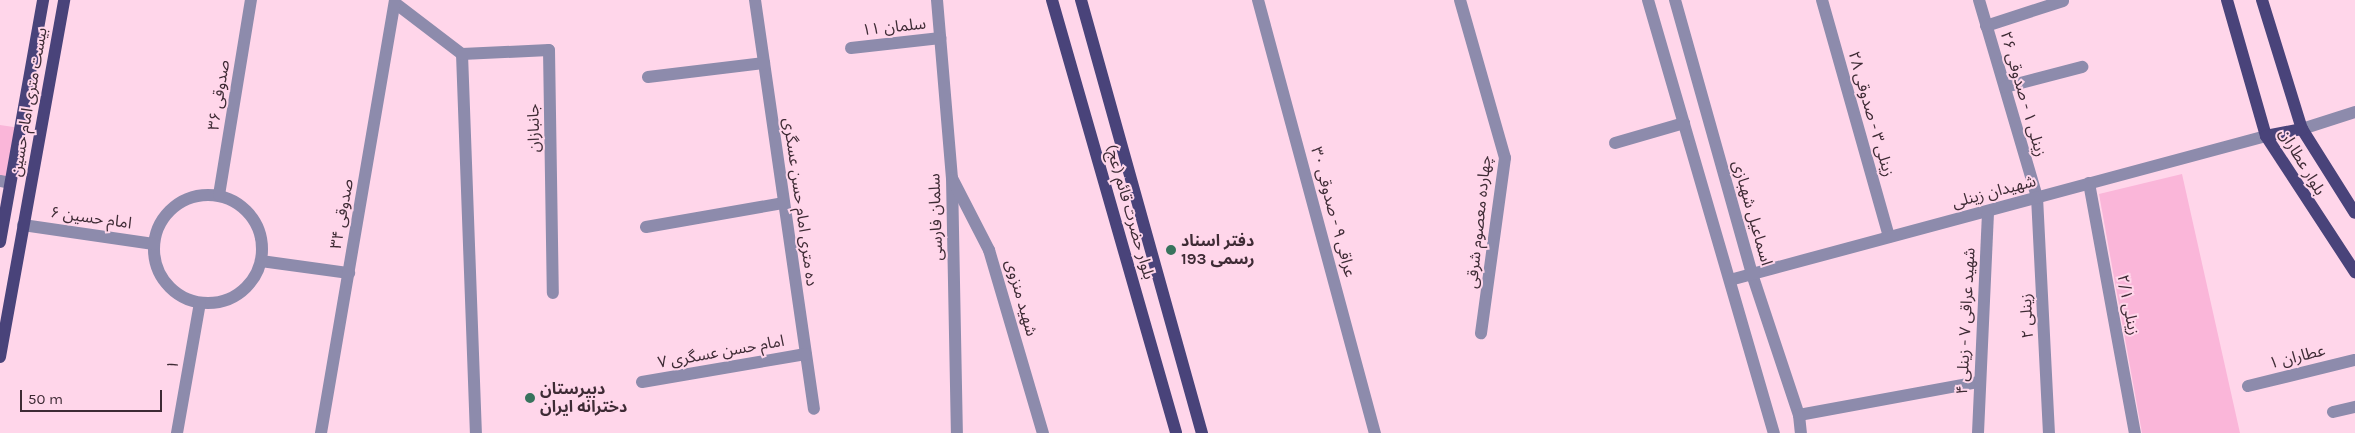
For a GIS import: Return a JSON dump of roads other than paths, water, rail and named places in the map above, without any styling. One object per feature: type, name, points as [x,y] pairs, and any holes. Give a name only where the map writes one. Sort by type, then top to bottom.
[{"type":"main road","name":"بیست متری امام حسین","points":[[0,242],[5,182],[43,0]]},
{"type":"main road","name":"بیست متری امام حسین","points":[[0,357],[64,0]]},
{"type":"main road","name":"بلوار حضرت قائم (عج)","points":[[1052,0],[1176,433]]},
{"type":"main road","name":"بلوار حضرت قائم (عج)","points":[[1081,0],[1202,433]]},
{"type":"main road","name":"بلوار عطاران","points":[[2227,0],[2266,136],[2355,272]]},
{"type":"main road","name":"بلوار عطاران","points":[[2262,0],[2302,129],[2355,213]]},
{"type":"main road","points":[[2266,136],[2302,129]]},
{"type":"main road","points":[[5,182],[30,188]]},
{"type":"street","name":"صدوقی ۳۶","points":[[219,195],[251,0]]},
{"type":"street","name":"ده متری امام حسن عسگری","points":[[755,0],[814,408]]},
{"type":"street","name":"سلمان فارسی","points":[[937,0],[952,178],[957,433]]},
{"type":"street","name":"عراقی ۹ - صدوقی ۳۰","points":[[1258,0],[1375,433]]},
{"type":"street","name":"چهارده معصوم شرقی","points":[[1460,0],[1506,158],[1481,333]]},
{"type":"street","points":[[1648,0],[1774,433]]},
{"type":"street","name":"اسماعیل شهبازی","points":[[1675,0],[1752,274],[1799,416],[1800,433]]},
{"type":"street","name":"زینلی ۳ - صدوقی ۲۸","points":[[1822,0],[1890,237]]},
{"type":"street","name":"زینلی ۱ - صدوقی ۲۶","points":[[1979,0],[2037,197]]},
{"type":"street","points":[[1986,26],[2063,1]]},
{"type":"street","points":[[395,2],[462,54],[476,433]]},
{"type":"street","name":"صدوقی ۳۴","points":[[321,433],[395,2]]},
{"type":"street","name":"سلمان ۱۱","points":[[851,48],[940,38]]},
{"type":"street","name":"جانبازان","points":[[462,54],[549,50],[553,293]]},
{"type":"street","points":[[648,77],[764,63]]},
{"type":"street","points":[[2005,87],[2082,67]]},
{"type":"street","points":[[2302,129],[2355,112]]},
{"type":"street","points":[[1616,143],[1684,123]]},
{"type":"street","name":"شهیدان زینلی","points":[[1730,280],[2266,136]]},
{"type":"street","name":"شهید منزوی","points":[[952,178],[990,250],[1043,433]]},
{"type":"street","name":"زینلی ۲/۱","points":[[2089,183],[2135,433]]},
{"type":"street","points":[[203,194],[219,195],[235,201],[258,227],[261,261],[244,290],[224,302],[200,303],[184,298],[166,283],[155,260],[154,244],[165,216],[175,205],[203,194]]},
{"type":"street","name":"زینلی ۲","points":[[2037,197],[2049,433]]},
{"type":"street","points":[[646,227],[784,203]]},
{"type":"street","name":"شهید عراقی ۷ - زینلی ۴","points":[[1978,433],[1988,210]]},
{"type":"street","name":"امام حسین ۶","points":[[23,225],[154,244]]},
{"type":"street","points":[[261,261],[349,273]]},
{"type":"street","name":"۱","points":[[177,433],[200,303]]},
{"type":"street","name":"امام حسن عسگری ۷","points":[[642,382],[806,354]]},
{"type":"street","name":"عطاران ۱","points":[[2248,386],[2355,360]]},
{"type":"street","points":[[1799,416],[1979,382]]},
{"type":"street","points":[[2333,412],[2355,407]]},
{"type":"place","name":"دفتر اسناد رسمی 193","points":[[1171,250]]},
{"type":"place","name":"دبیرستان دخترانه ایران","points":[[530,398]]}]
